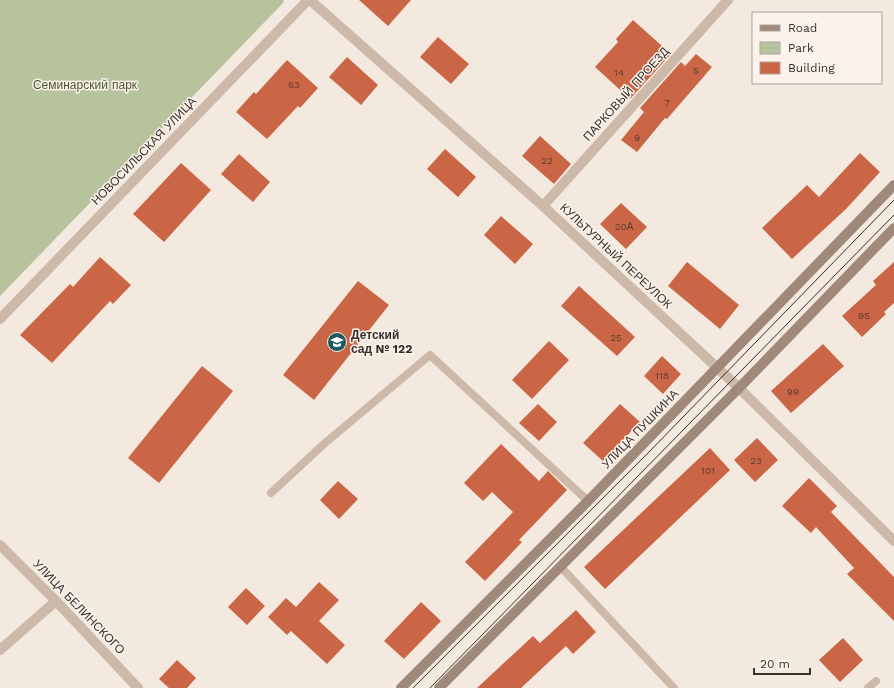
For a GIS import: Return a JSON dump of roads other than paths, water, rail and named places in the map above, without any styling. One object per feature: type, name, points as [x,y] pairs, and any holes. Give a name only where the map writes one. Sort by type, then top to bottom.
[{"type":"main road","name":"УЛИЦА ПУШКИНА","points":[[401,688],[588,501],[894,185]]},
{"type":"main road","points":[[439,688],[739,388],[894,228]]},
{"type":"street","name":"КУЛЬТУРНЫЙ ПЕРЕУЛОК","points":[[309,0],[543,206],[739,388],[894,541]]},
{"type":"street","name":"НОВОСИЛЬСКАЯ УЛИЦА","points":[[0,319],[309,0]]},
{"type":"street","name":"ПАРКОВЫЙ ПРОЕЗД","points":[[543,206],[728,0]]},
{"type":"street","name":"УЛИЦА БЕЛИНСКОГО","points":[[0,545],[56,601],[138,688]]},
{"type":"street","points":[[0,650],[56,601]]},
{"type":"lane","points":[[272,493],[326,443],[430,355],[588,501]]},
{"type":"lane","points":[[560,566],[674,688]]},
{"type":"lane","points":[[868,688],[876,681]]},
{"type":"tram line","points":[[413,688],[648,453],[894,200]]},
{"type":"tram line","points":[[430,688],[894,215]]},
{"type":"place","name":"Детский сад № 122","points":[[337,342]]},
{"type":"park label","name":"Семинарский парк","points":[[85,85]]}]
